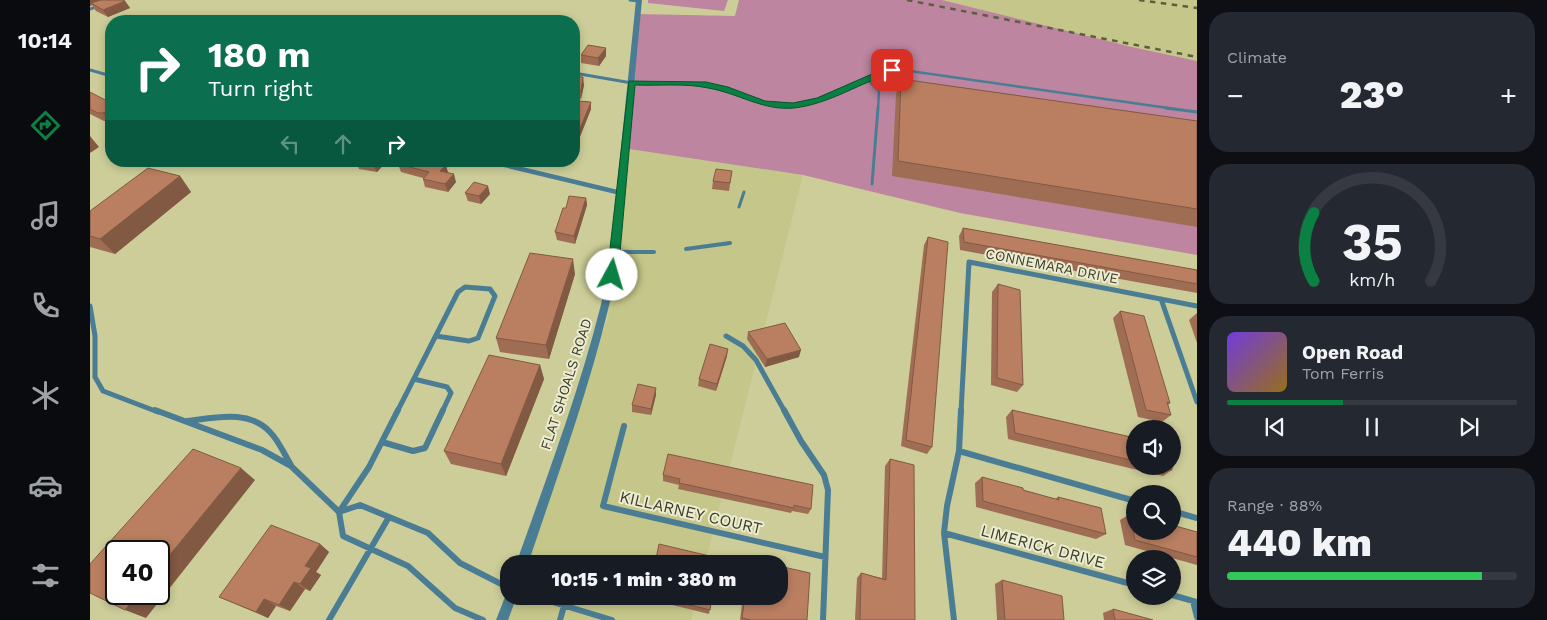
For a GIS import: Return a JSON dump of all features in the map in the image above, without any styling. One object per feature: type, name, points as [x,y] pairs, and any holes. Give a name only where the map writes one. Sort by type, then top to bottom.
[{"type":"street","points":[[630,0],[639,1]]},
{"type":"street","name":"FLAT SHOALS ROAD","points":[[525,555],[604,318],[615,252],[639,1]]},
{"type":"street","points":[[90,9],[107,3]]},
{"type":"street","points":[[90,70],[105,74]]},
{"type":"street","points":[[580,75],[632,83]]},
{"type":"street","points":[[513,167],[621,193]]},
{"type":"street","name":"CONNEMARA DRIVE","points":[[959,451],[970,262],[1197,306]]},
{"type":"street","points":[[339,512],[369,468],[458,292],[465,287],[490,289],[495,296],[478,338],[469,341],[436,336]]},
{"type":"street","points":[[1161,299],[1197,402]]},
{"type":"street","points":[[90,306],[95,336],[94,377],[103,391],[262,450],[291,466]]},
{"type":"street","points":[[726,336],[743,346],[756,360],[801,441],[824,475],[828,490],[823,620]]},
{"type":"street","points":[[382,442],[413,451],[425,448],[451,393],[447,386],[414,379]]},
{"type":"street","points":[[186,422],[234,416],[252,420],[267,428],[291,466],[339,512],[342,536],[408,566],[455,608],[483,620]]},
{"type":"street","name":"KILLARNEY COURT","points":[[624,426],[603,506],[825,557]]},
{"type":"street","points":[[954,620],[944,532],[946,506],[959,451],[1126,497]]},
{"type":"street","points":[[339,512],[360,505],[428,533],[460,563],[500,583]]},
{"type":"street","points":[[1181,514],[1197,518]]},
{"type":"street","points":[[329,620],[389,517]]},
{"type":"street","name":"LIMERICK DRIVE","points":[[944,532],[1126,583]]},
{"type":"street","points":[[1181,597],[1195,601],[1197,617]]},
{"type":"street","points":[[502,620],[508,605]]},
{"type":"street","points":[[561,605],[612,620]]},
{"type":"street","points":[[560,620],[564,606]]},
{"type":"lane","points":[[632,83],[706,85],[726,89],[763,103],[793,106],[820,100],[883,72],[903,70],[1197,112]]},
{"type":"lane","points":[[867,79],[879,92],[872,184]]},
{"type":"lane","points":[[739,207],[744,192]]},
{"type":"lane","points":[[686,249],[730,243]]},
{"type":"lane","points":[[615,252],[654,252]]},
{"type":"shaded area","points":[[648,0],[728,0],[724,11],[648,3]]},
{"type":"shaded area","points":[[739,0],[942,0],[1132,47],[1197,61],[1197,255],[960,213],[803,175],[629,149],[636,14],[735,16]]},
{"type":"shaded area","points":[[942,0],[1197,0],[1197,61],[1132,47]]},
{"type":"shaded area","points":[[629,149],[803,175],[707,555],[524,555],[608,318]]},
{"type":"shaded area","points":[[507,605],[695,605],[691,620],[501,620]]},
{"type":"building","points":[[101,0],[125,1],[103,10],[91,3]]},
{"type":"building","points":[[588,45],[606,48],[598,58],[581,55]]},
{"type":"building","points":[[580,77],[583,77],[580,91]]},
{"type":"building","points":[[901,79],[1197,121],[1197,209],[898,161]]},
{"type":"building","points":[[90,92],[105,100],[105,112],[98,113],[90,109]]},
{"type":"building","points":[[580,101],[591,102],[580,129]]},
{"type":"building","points":[[410,167],[444,167],[440,171],[454,174],[445,184],[423,179],[429,172]]},
{"type":"building","points":[[148,168],[180,176],[100,239],[90,236],[90,211]]},
{"type":"building","points":[[716,169],[732,171],[730,183],[713,181]]},
{"type":"building","points":[[474,182],[488,186],[479,196],[465,193]]},
{"type":"building","points":[[569,196],[586,198],[574,236],[555,232],[563,208],[566,208]]},
{"type":"building","points":[[963,228],[1197,270],[1197,284],[964,242]]},
{"type":"building","points":[[928,237],[948,242],[932,447],[906,440]]},
{"type":"building","points":[[530,253],[573,259],[546,345],[496,338]]},
{"type":"building","points":[[998,284],[1020,290],[1023,385],[997,378]]},
{"type":"building","points":[[1120,311],[1144,316],[1170,403],[1167,402],[1171,415],[1146,410]]},
{"type":"building","points":[[785,323],[801,350],[767,359],[748,332]]},
{"type":"building","points":[[710,344],[728,349],[717,384],[699,379]]},
{"type":"building","points":[[489,355],[540,365],[501,464],[444,451]]},
{"type":"building","points":[[638,384],[656,388],[651,409],[632,405]]},
{"type":"building","points":[[1012,410],[1126,436],[1126,459],[1015,433]]},
{"type":"building","points":[[193,449],[241,468],[170,555],[170,540],[111,540]]},
{"type":"building","points":[[668,454],[813,485],[811,509],[794,505],[794,508],[679,483],[680,479],[663,475]]},
{"type":"building","points":[[890,459],[914,465],[915,620],[860,620],[861,573],[886,580]]},
{"type":"building","points":[[982,477],[1059,500],[1058,497],[1101,508],[1106,534],[983,501]]},
{"type":"building","points":[[271,525],[320,544],[305,566],[311,568],[300,584],[294,582],[279,605],[264,599],[256,612],[219,597]]},
{"type":"building","points":[[1181,528],[1197,532],[1197,557],[1181,553],[1181,550],[1171,550],[1135,540],[1181,540]]},
{"type":"building","points":[[659,544],[705,555],[657,555]]},
{"type":"building","points":[[105,547],[105,600],[90,593],[90,564]]},
{"type":"building","points":[[788,568],[810,573],[807,620],[751,620],[742,618],[744,605],[788,605]]},
{"type":"building","points":[[1002,580],[1062,596],[1064,620],[1005,620]]},
{"type":"building","points":[[115,605],[129,605],[125,610]]},
{"type":"building","points":[[690,605],[711,605],[710,610]]},
{"type":"building","points":[[1113,609],[1153,620],[1115,620]]},
{"type":"railway","points":[[907,0],[1197,57]]},
{"type":"railway","points":[[1139,0],[1197,8]]},
{"type":"route","points":[[612,275],[632,83],[716,86],[763,103],[793,106],[833,96],[874,75],[892,70]]}]
